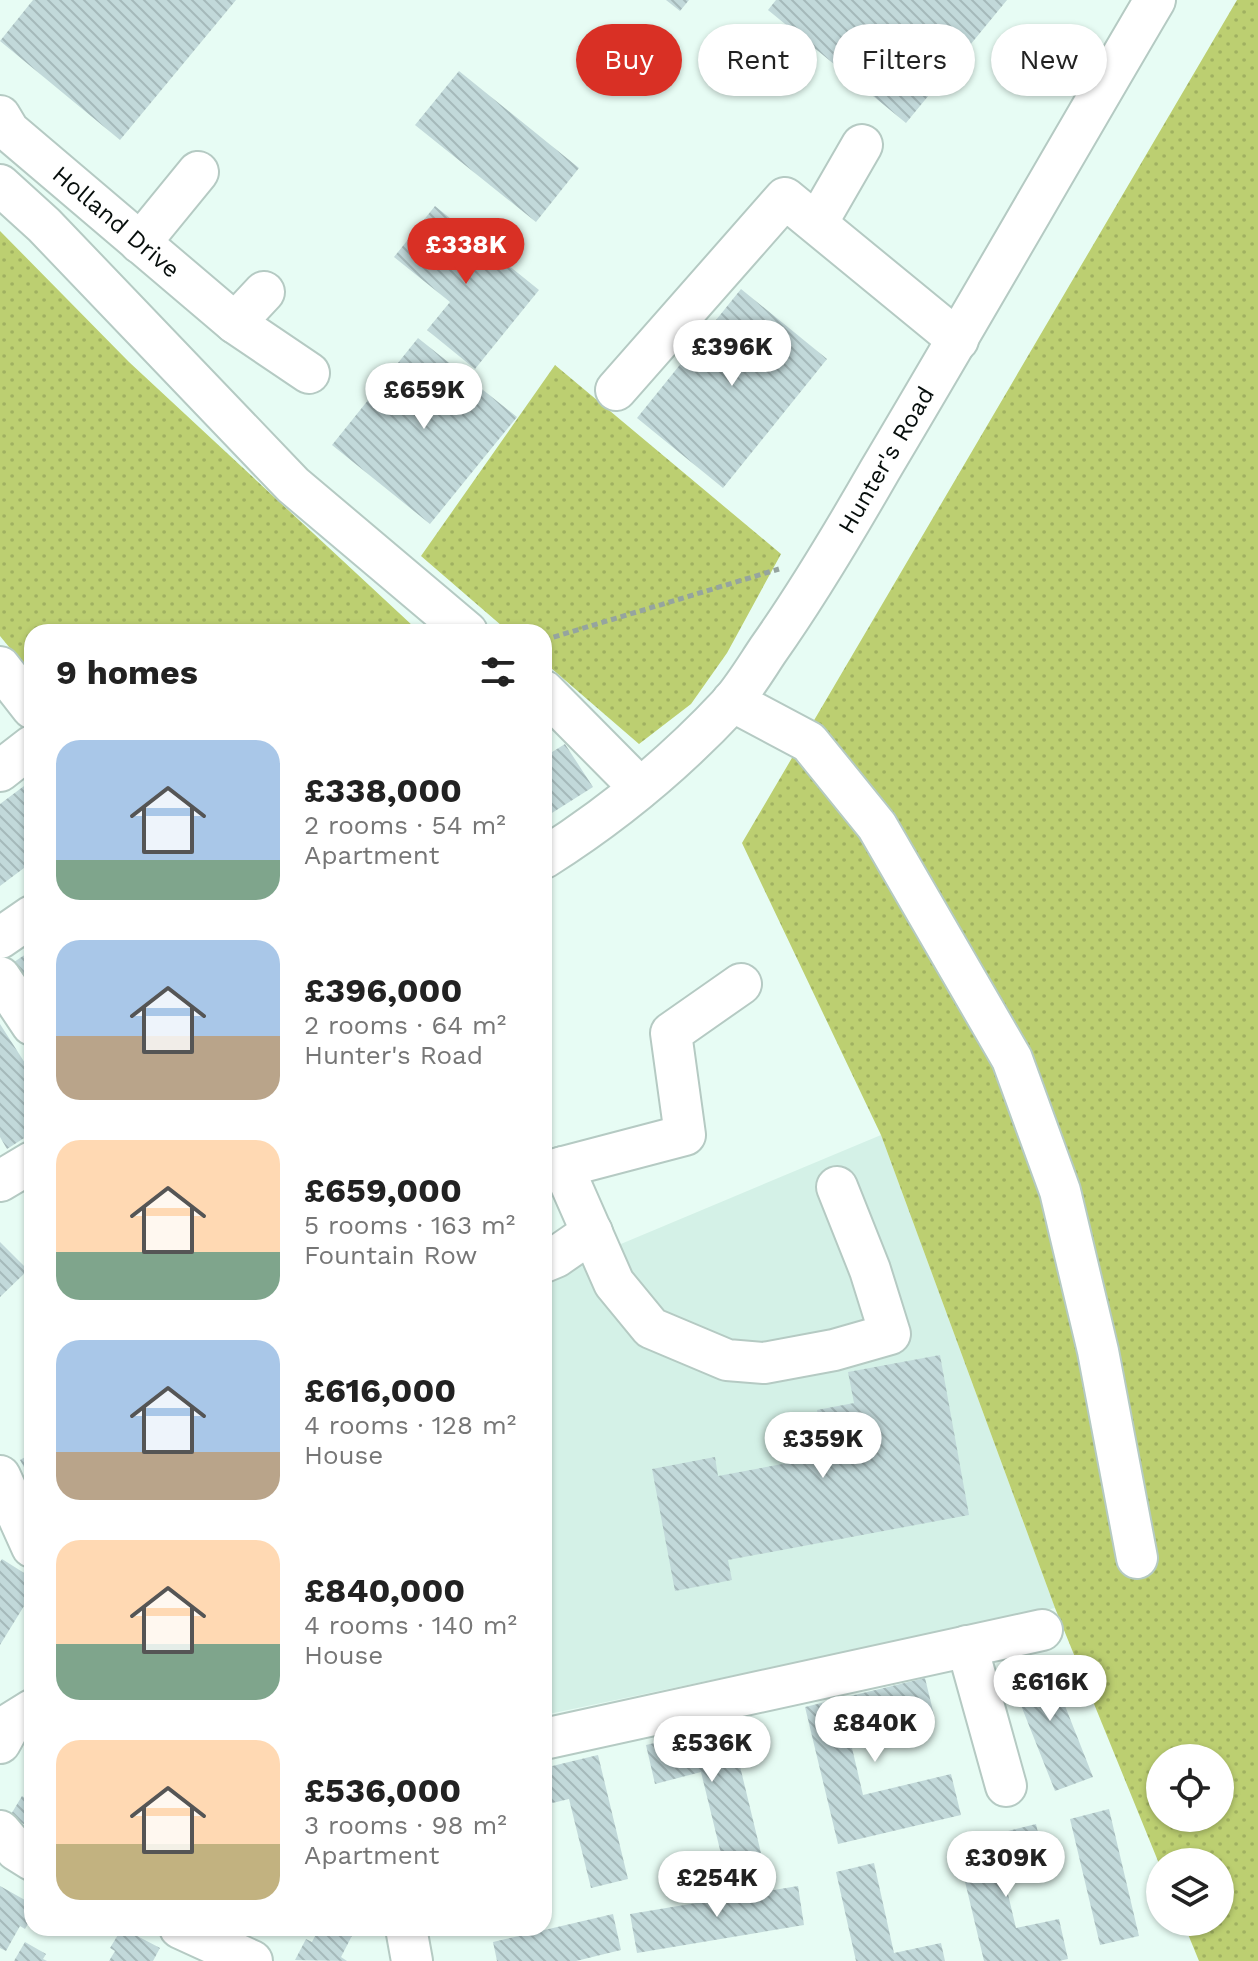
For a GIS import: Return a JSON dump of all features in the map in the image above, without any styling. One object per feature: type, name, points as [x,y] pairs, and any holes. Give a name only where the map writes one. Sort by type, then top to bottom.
[{"type":"street","name":"Hunter's Road","points":[[552,853],[681,754],[732,701],[830,554],[1155,0]]},
{"type":"street","name":"Holland Drive","points":[[0,116],[9,131],[235,323],[309,373]]},
{"type":"street","points":[[817,223],[862,145]]},
{"type":"street","points":[[140,243],[198,172]]},
{"type":"street","points":[[0,185],[44,225],[293,485],[450,624]]},
{"type":"street","points":[[616,390],[785,198],[958,340]]},
{"type":"street","points":[[235,323],[264,292]]},
{"type":"street","points":[[0,667],[24,698]]},
{"type":"street","points":[[552,701],[640,788]]},
{"type":"street","points":[[732,701],[809,742],[877,826],[1012,1059],[1060,1191],[1098,1351],[1137,1558]]},
{"type":"street","points":[[0,771],[24,752]]},
{"type":"street","points":[[0,938],[24,922]]},
{"type":"street","points":[[0,977],[24,1013]]},
{"type":"street","points":[[741,984],[671,1033],[685,1135],[553,1169],[592,1232],[614,1283],[651,1328],[727,1360],[764,1363],[834,1350],[890,1334],[870,1270],[837,1187]]},
{"type":"street","points":[[0,1181],[24,1167]]},
{"type":"street","points":[[552,1259],[592,1232]]},
{"type":"street","points":[[0,1476],[22,1535]]},
{"type":"street","points":[[552,1737],[1042,1630]]},
{"type":"street","points":[[967,1646],[1006,1786]]},
{"type":"street","points":[[0,1743],[11,1723],[24,1715]]},
{"type":"street","points":[[0,1831],[24,1855]]},
{"type":"street","points":[[197,1936],[252,1961]]},
{"type":"street","points":[[407,1936],[412,1961]]},
{"type":"path","points":[[552,638],[830,554]]},
{"type":"shaded area","points":[[881,1135],[1055,1608],[552,1713],[552,1267],[566,1267]]},
{"type":"green space","points":[[1237,0],[1258,0],[1258,1961],[1199,1961],[1189,1936],[1234,1936],[1234,1848],[1153,1848],[1146,1832],[1234,1832],[1234,1744],[1146,1744],[1146,1832],[1055,1608],[881,1135],[742,843]]},
{"type":"green space","points":[[0,231],[129,362],[411,624],[24,624],[24,665],[0,636]]},
{"type":"green space","points":[[555,365],[781,554],[727,653],[691,704],[639,744],[552,669],[552,624],[500,624],[421,556]]},
{"type":"building","points":[[33,0],[236,0],[120,140],[0,41]]},
{"type":"building","points":[[666,0],[689,0],[680,11]]},
{"type":"building","points":[[776,0],[1007,0],[975,39],[975,24],[833,24],[833,63],[817,50],[817,24],[785,24],[768,10]]},
{"type":"building","points":[[459,71],[579,168],[536,222],[415,125]]},
{"type":"building","points":[[873,96],[928,96],[906,123]]},
{"type":"building","points":[[435,206],[539,290],[475,369],[427,330],[450,302],[394,257]]},
{"type":"building","points":[[741,289],[827,359],[723,488],[637,418]]},
{"type":"building","points":[[418,338],[517,417],[430,524],[332,445]]},
{"type":"building","points":[[565,744],[593,787],[552,813],[552,752]]},
{"type":"building","points":[[24,786],[24,868],[0,886],[0,804]]},
{"type":"building","points":[[24,955],[24,983],[11,964]]},
{"type":"building","points":[[0,1024],[24,1062],[24,1138],[7,1149],[0,1137]]},
{"type":"building","points":[[0,1242],[24,1266],[24,1274],[0,1297]]},
{"type":"building","points":[[940,1355],[969,1515],[728,1560],[732,1580],[675,1591],[652,1469],[715,1457],[718,1476],[826,1456],[817,1410],[854,1403],[848,1372]]},
{"type":"building","points":[[2,1559],[24,1573],[24,1606],[0,1645]]},
{"type":"building","points":[[1045,1655],[1093,1777],[1055,1791],[1007,1670]]},
{"type":"building","points":[[925,1678],[934,1715],[849,1735],[863,1795],[951,1774],[961,1815],[838,1844],[805,1707]]},
{"type":"building","points":[[730,1725],[761,1853],[723,1862],[701,1772],[655,1784],[646,1745]]},
{"type":"building","points":[[598,1755],[628,1879],[591,1888],[569,1799],[552,1803],[552,1766]]},
{"type":"building","points":[[24,1797],[24,1824],[10,1816]]},
{"type":"building","points":[[1109,1809],[1139,1936],[1100,1945],[1070,1819]]},
{"type":"building","points":[[1036,1824],[1044,1859],[1002,1869],[1016,1928],[1059,1919],[1068,1959],[984,1961],[956,1844]]},
{"type":"building","points":[[874,1863],[894,1953],[941,1943],[945,1961],[856,1961],[836,1872]]},
{"type":"building","points":[[0,1886],[24,1900],[24,1928],[20,1926],[6,1951],[0,1948]]},
{"type":"building","points":[[798,1886],[804,1925],[637,1953],[630,1914]]},
{"type":"building","points":[[613,1914],[621,1950],[576,1961],[497,1961],[493,1942],[519,1936],[552,1936],[552,1928]]},
{"type":"building","points":[[117,1936],[137,1936],[160,1948],[153,1961],[109,1961],[115,1951],[110,1948]]},
{"type":"building","points":[[315,1936],[352,1936],[341,1957],[347,1961],[295,1960],[306,1939],[312,1942]]},
{"type":"building","points":[[25,1942],[46,1954],[43,1959],[47,1961],[14,1961]]}]
